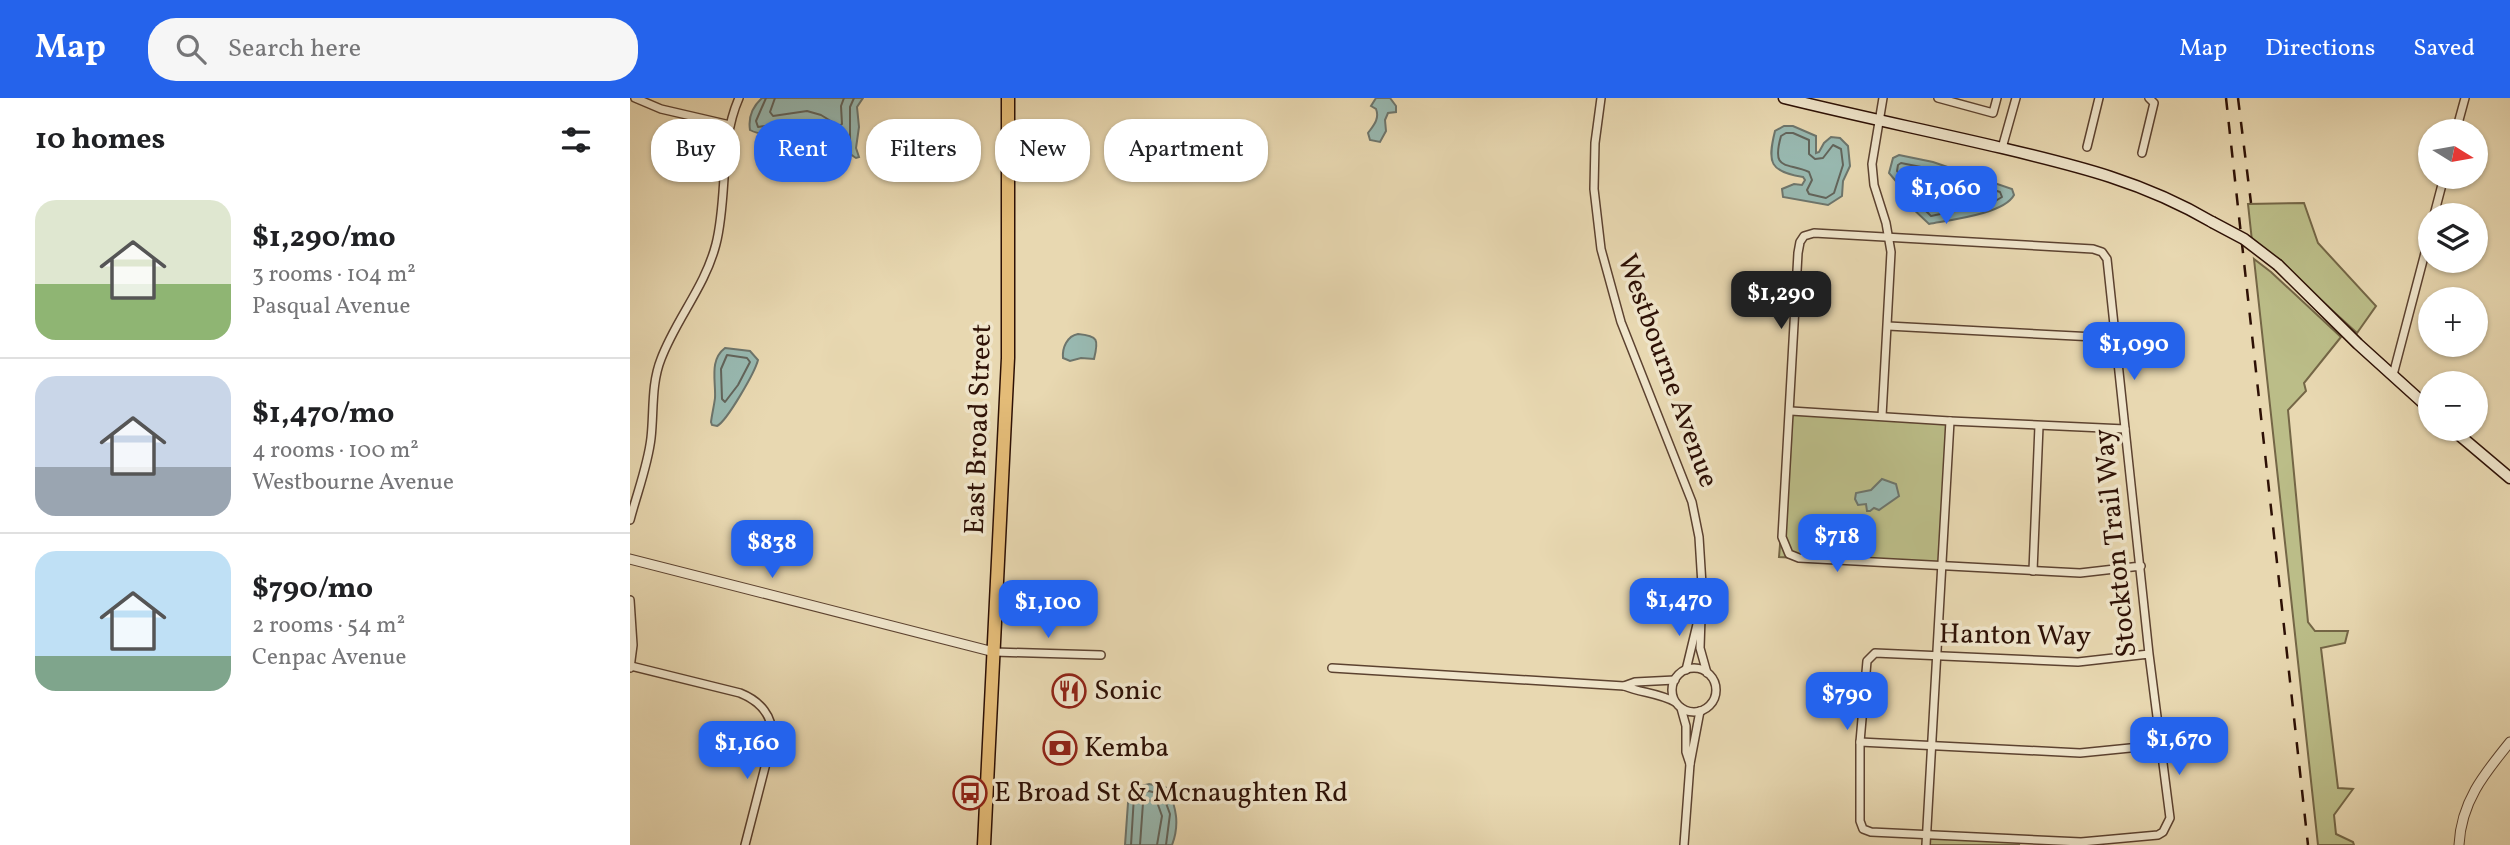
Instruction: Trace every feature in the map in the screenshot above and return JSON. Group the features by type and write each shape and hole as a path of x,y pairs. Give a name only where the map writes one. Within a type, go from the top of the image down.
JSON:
{"highway":[{"name":"East Broad Street","path":"984,845 1008,358 1008,98"}],"main road":[{"path":"1784,98 2083,168 2136,184 2187,207 2244,239 2278,265 2418,398"},
{"path":"2466,441 2510,478"}],"street":[{"path":"635,98 661,109 704,119"},
{"path":"732,119 739,98"},
{"name":"Westbourne Avenue","path":"1601,98 1595,143 1594,189 1601,249 1621,322 1692,502 1699,537 1702,585 1699,615 1686,670"},
{"path":"1882,416 1891,252 1872,175 1872,154 1883,98"},
{"path":"1938,98 1993,113 1997,98"},
{"path":"2002,148 2016,98"},
{"path":"2087,147 2099,98"},
{"path":"2459,119 2465,98"},
{"path":"2143,153 2154,103 2151,99"},
{"path":"630,520 651,437 654,391 660,361 697,292 715,246 724,182"},
{"path":"1889,236 1814,233 1804,236 1800,242 1782,537 1786,551 1798,558 2080,573 2141,566"},
{"name":"Stockton Trail Way","path":"1889,236 2093,249 2102,252 2107,259 2149,654 2170,818 2163,832 2158,835 2081,842 2020,842"},
{"path":"2393,375 2420,273"},
{"path":"1888,326 2114,338"},
{"path":"1791,411 2125,429"},
{"path":"1926,845 1950,421"},
{"path":"2033,571 2039,426"},
{"path":"630,559 994,652 1101,655"},
{"path":"630,600 633,645 630,667 740,693 756,701 767,715 773,730 772,740 745,845"},
{"name":"Westbourne Avenue","path":"1699,615 1702,630 1700,648 1707,673"},
{"name":"Hanton Way","path":"1860,742 1867,662 1870,656 1879,652 2078,662 2149,654"},
{"path":"1332,668 1624,686 1665,696 1687,711 1700,711 1712,704 1716,691 1712,678 1707,673 1693,669 1686,670 1675,680 1635,682 1624,686"},
{"path":"1675,680 1673,695 1686,726 1686,752 1690,764"},
{"path":"1684,845 1690,764 1700,711"},
{"path":"2020,842 1871,832 1863,829 1860,821 1860,742 2080,752 2161,745"},
{"path":"2459,845 2460,826 2468,801 2482,777 2510,742"}],"green space":[{"path":"2304,203 2318,243 2376,306 2357,333 2252,241 2248,204"},
{"path":"2254,259 2341,337 2304,383 2306,391 2288,410 2308,622 2315,631 2348,631 2345,643 2321,648 2338,788 2353,789 2334,815 2336,834 2354,845 2318,845"},
{"path":"1791,411 1950,421 1941,565 1779,557"},
{"path":"1927,834 2020,839 2019,845 1926,845"}],"water":[{"path":"762,98 863,98 857,107 859,127 856,148 859,157 852,155 852,119 754,119 754,132 750,130 750,121 751,112"},
{"path":"1376,98 1390,98 1396,106 1396,112 1388,113 1385,120 1386,131 1380,142 1370,140 1368,133 1377,119 1376,109 1371,106"},
{"path":"1784,126 1793,126 1816,136 1816,153 1831,137 1840,138 1848,146 1850,166 1843,181 1842,196 1828,205 1783,197 1782,189 1794,184 1802,185 1805,180 1778,169 1774,164 1771,151 1775,131"},
{"path":"1899,155 1933,162 2012,189 2014,195 2008,202 1988,211 1929,224 1910,206 1906,193 1889,173 1893,158"},
{"path":"1078,334 1090,336 1095,340 1094,359 1070,361 1063,358 1066,343"},
{"path":"725,348 750,351 758,360 740,396 717,426 711,422 715,398 714,371 717,358"},
{"path":"1882,479 1896,484 1899,496 1879,510 1874,508 1867,511 1866,504 1858,505 1856,493 1871,490"},
{"path":"1149,784 1168,788 1171,795 1176,823 1172,845 1125,845 1129,789"}],"railway":[{"path":"2226,98 2308,845"},
{"path":"2238,98 2251,203"}],"place":[{"name":"Sonic","path":"1069,691"},
{"name":"Kemba","path":"1060,748"},
{"name":"E Broad St & Mcnaughten Rd","path":"970,793"}]}
